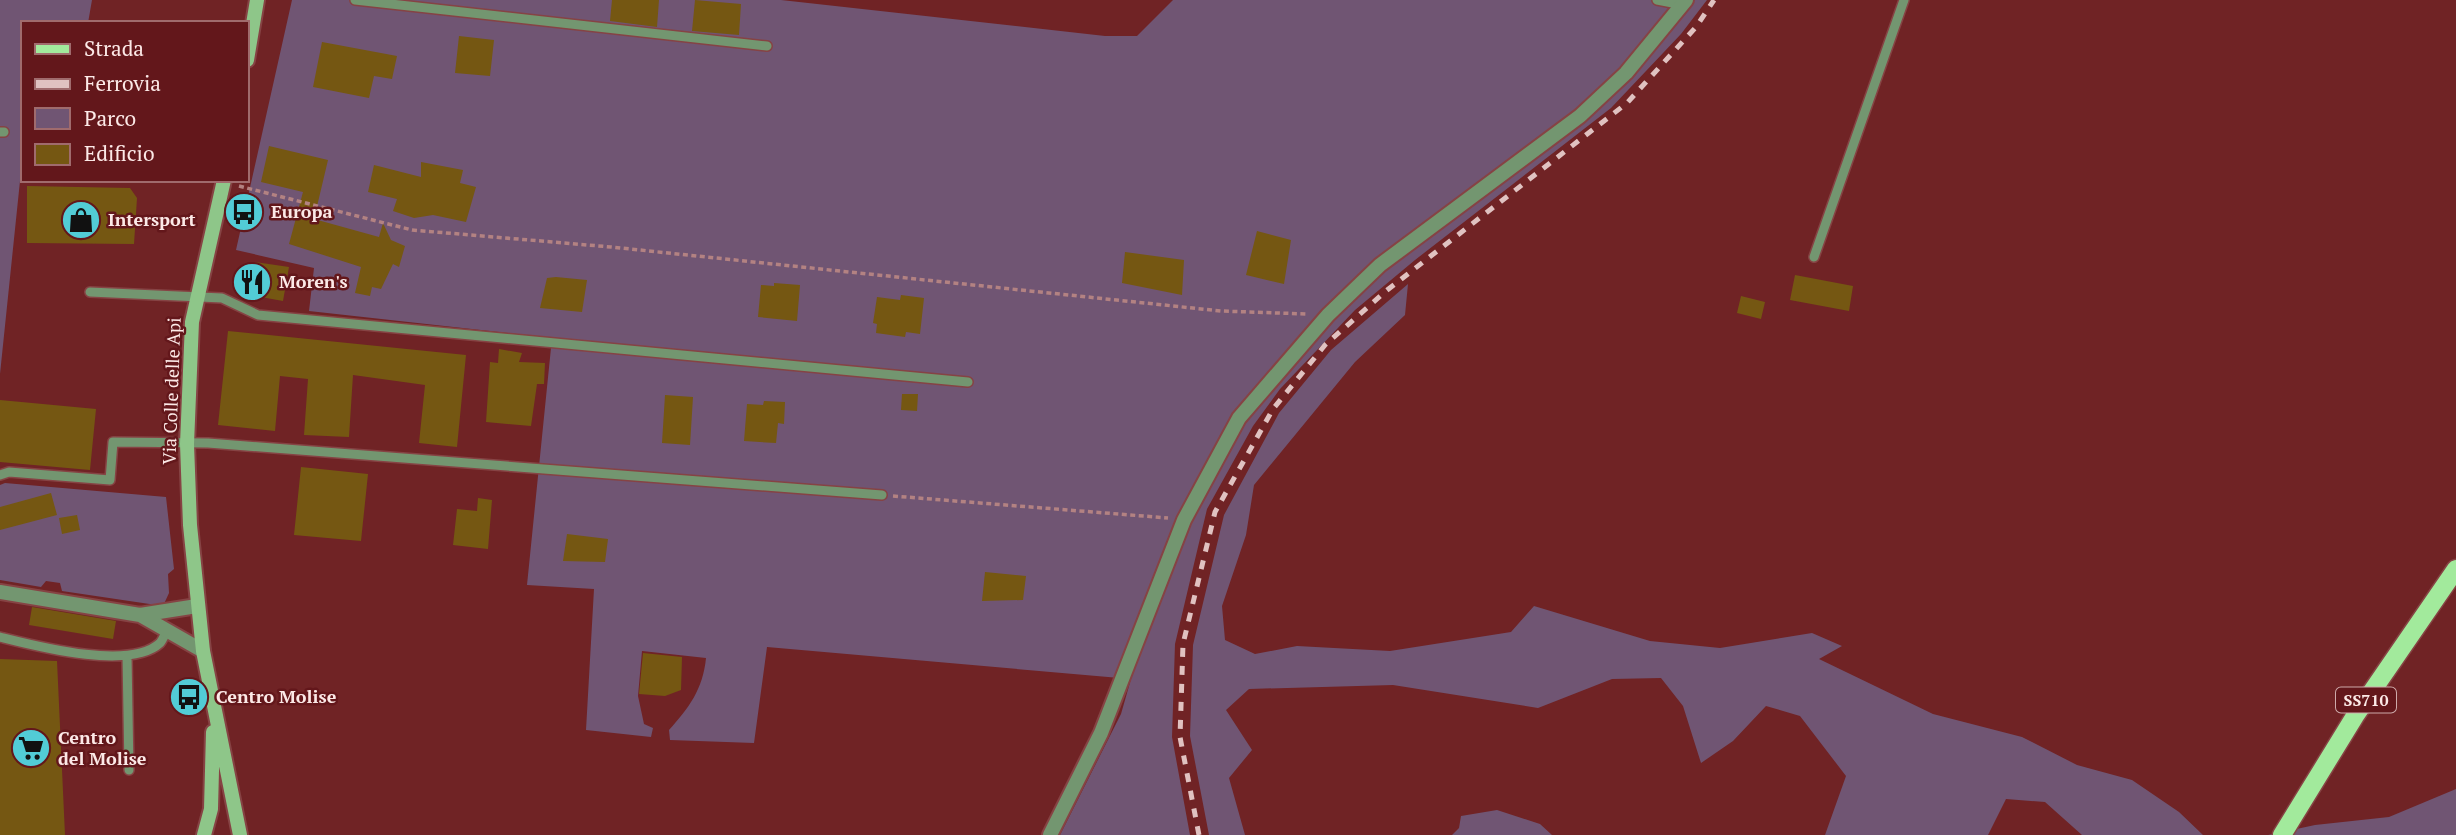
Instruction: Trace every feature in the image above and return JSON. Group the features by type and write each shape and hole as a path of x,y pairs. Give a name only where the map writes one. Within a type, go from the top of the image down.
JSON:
{"main road":[{"path":"248,54 257,0"},
{"name":"Via Colle delle Api","path":"224,182 191,322 187,444 197,606 203,651 240,835"},
{"name":"SS710","path":"2282,835 2355,716 2456,569"},
{"name":"Via Colle delle Api","path":"204,835 211,809 213,709"}],"street":[{"path":"1050,835 1101,733 1184,520 1238,418 1328,315 1380,265 1580,116 1626,73 1685,2"},
{"path":"0,592 140,615 203,651"},
{"path":"140,615 197,606"}],"lane":[{"path":"355,0 766,46"},
{"path":"1657,0 1685,2"},
{"path":"1814,257 1904,0"},
{"path":"90,292 222,298 257,315 968,382"},
{"path":"0,475 9,472 110,480 113,442 208,443 882,495"},
{"path":"0,637 78,654 127,656 159,643 168,629"},
{"path":"127,656 129,770"}],"path":[{"path":"228,182 412,230 624,248 1221,311 1328,315"},
{"path":"882,495 1184,520"}],"green space":[{"path":"0,0 92,0 88,21 21,21 21,181 0,374"},
{"path":"292,0 781,0 1105,36 1137,36 1173,0 1707,0 1681,34 1611,108 1355,310 1280,389 1253,426 1207,509 1175,644 1172,737 1190,835 1060,835 1121,714 1131,679 767,647 754,743 670,740 669,730 689,706 698,689 706,658 642,651 638,696 644,724 653,728 651,737 586,730 594,589 527,585 552,338 309,311 314,268 236,250"},
{"path":"1408,284 1405,315 1355,362 1254,485 1246,535 1222,606 1225,640 1255,654 1297,646 1390,651 1511,632 1534,606 1650,641 1720,648 1812,633 1842,646 1819,659 1933,714 2022,737 2077,765 2132,780 2179,812 2203,835 2082,835 2045,802 2006,799 1988,835 1825,835 1846,776 1800,716 1766,706 1733,741 1701,763 1683,706 1661,678 1612,679 1538,708 1393,685 1249,689 1226,710 1252,750 1229,778 1245,835 1209,835 1190,736 1193,645 1224,515 1279,413 1331,350"},
{"path":"5,483 166,497 174,569 168,574 169,593 163,606 62,591 60,583 46,581 41,587 0,580 0,485"},
{"path":"2456,789 2456,835 2268,835 2315,825 2389,817"},
{"path":"1497,810 1540,824 1552,835 1452,835 1459,828 1461,816"}],"building":[{"path":"612,0 659,0 657,27 610,21"},
{"path":"695,0 741,4 739,35 692,31"},
{"path":"459,36 494,40 490,76 455,73"},
{"path":"322,42 397,56 392,79 374,76 369,98 313,87"},
{"path":"269,146 328,160 314,219 379,237 383,223 391,240 405,246 399,267 393,264 381,289 372,287 370,296 355,293 361,267 289,244 303,192 261,182"},
{"path":"421,162 463,170 460,183 476,187 466,222 433,215 414,218 393,211 397,199 368,192 374,165 421,177"},
{"name":"Intersport","path":"27,186 130,188 137,198 134,244 27,243"},
{"path":"1257,231 1291,240 1284,284 1246,275"},
{"path":"1125,252 1184,260 1182,295 1122,283"},
{"path":"255,262 289,267 283,301 250,295"},
{"path":"1795,275 1853,286 1849,311 1790,300"},
{"path":"547,278 587,280 582,312 540,308"},
{"path":"774,283 800,285 797,321 758,317 761,285 774,286"},
{"path":"901,295 924,298 920,334 906,332 905,337 876,333 877,324 873,323 877,297 900,300"},
{"path":"1741,296 1765,302 1761,319 1737,313"},
{"path":"228,331 466,355 457,447 419,443 425,385 353,375 349,437 304,435 308,379 280,376 275,431 218,425"},
{"path":"499,349 522,353 519,362 545,363 544,384 537,384 531,426 486,422 490,362 498,363"},
{"path":"902,394 918,394 917,411 901,410"},
{"path":"665,395 693,397 690,445 662,443"},
{"path":"0,400 96,409 90,470 0,462"},
{"path":"764,401 785,402 784,424 778,423 776,443 744,441 747,404 763,405"},
{"path":"301,467 368,474 361,541 294,535"},
{"path":"51,493 57,515 0,530 0,507"},
{"path":"478,498 492,500 488,549 453,545 457,509 477,511"},
{"path":"77,515 80,530 62,534 59,518"},
{"path":"567,534 608,539 605,562 563,561"},
{"path":"985,572 1026,576 1023,600 982,601"},
{"path":"32,607 116,621 113,639 29,625"},
{"path":"643,653 682,657 681,690 665,696 639,694"},
{"name":"Centro del Molise","path":"0,659 57,661 65,835 0,835"}],"railway":[{"path":"1199,835 1180,737 1183,644 1215,512 1273,409 1325,345 1386,291 1627,103 1696,27 1714,0"}],"place":[{"name":"Europa","path":"244,212"},
{"name":"Intersport","path":"81,220"},
{"name":"Moren's","path":"252,282"},
{"name":"Centro Molise","path":"189,697"},
{"name":"Centro del Molise","path":"31,748"}]}
